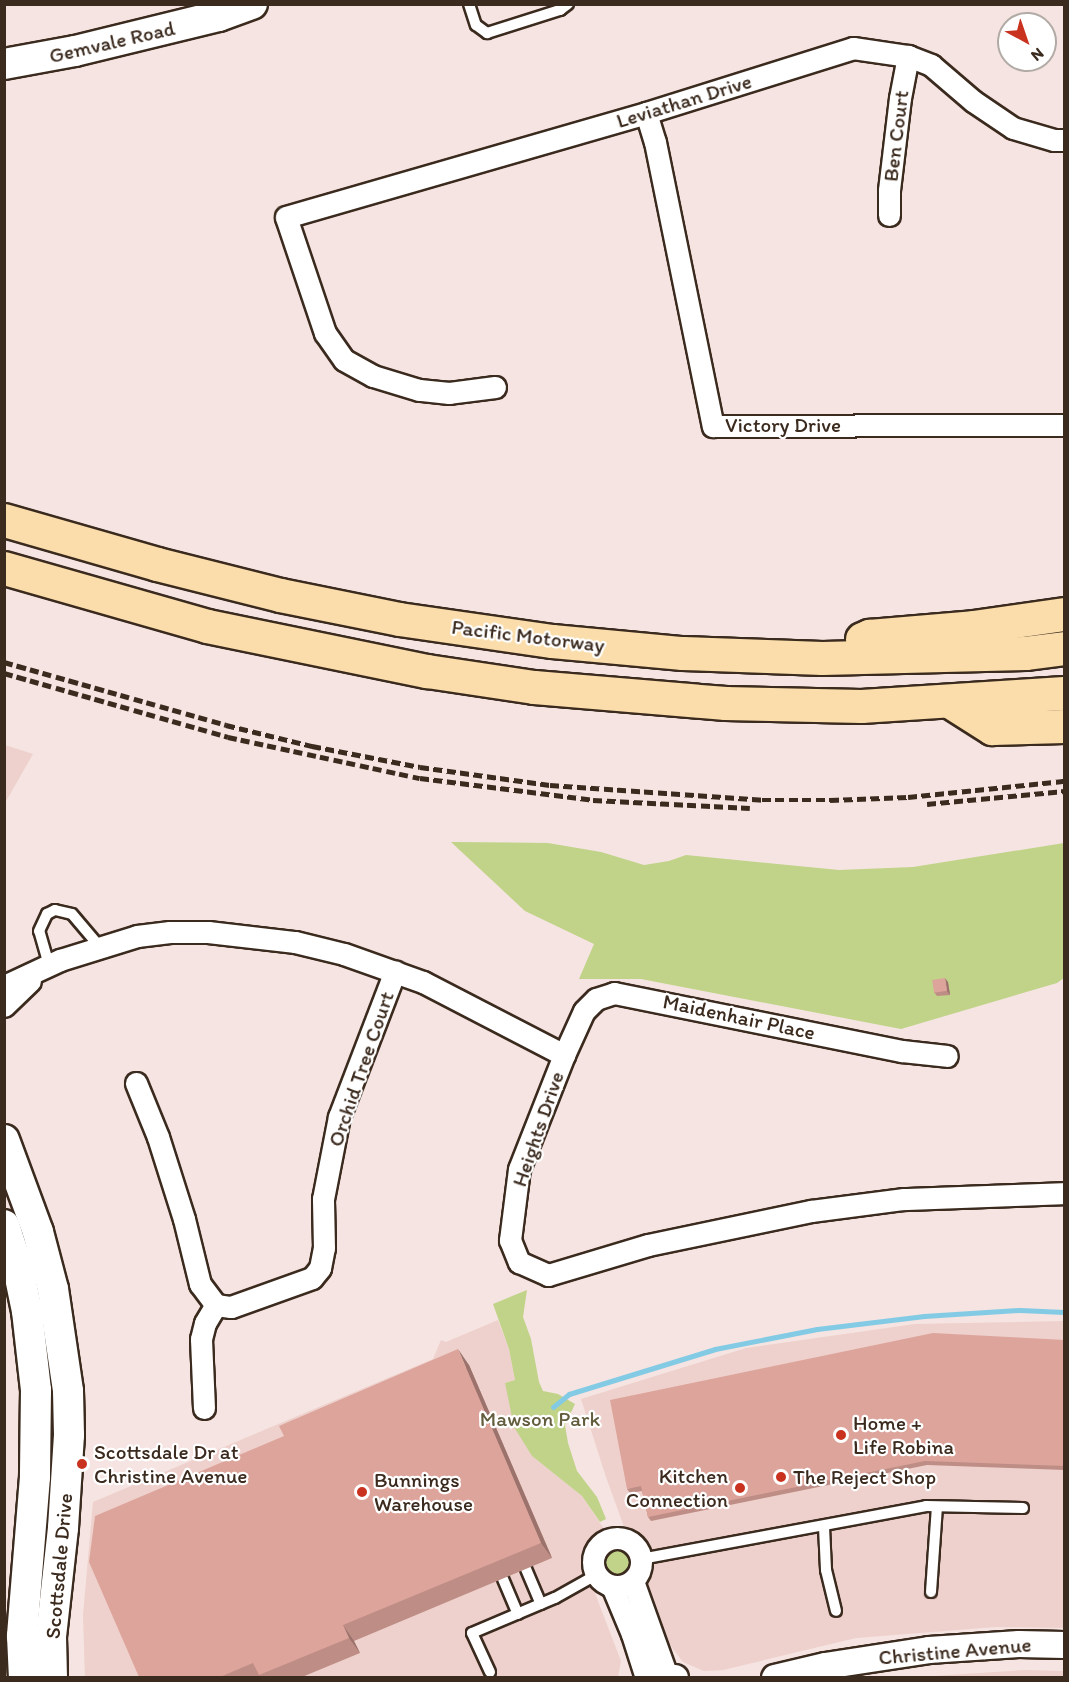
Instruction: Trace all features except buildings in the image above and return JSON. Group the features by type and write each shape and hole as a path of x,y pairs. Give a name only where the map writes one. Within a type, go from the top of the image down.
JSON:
{"highway":[{"name":"Pacific Motorway","path":"4,520 158,564 280,595 399,619 552,641 670,652 822,658 1024,653 1065,648"},
{"path":"4,568 207,626 427,671 534,687 725,703 861,705 951,702 1065,693"},
{"path":"822,658 869,636 973,627 1065,614"},
{"path":"951,702 992,728 1065,726"}],"main road":[{"name":"Gemvale Road","path":"4,64 75,51 219,16 252,4"},
{"name":"Scottsdale Drive","path":"4,1140 38,1232 53,1289 68,1391 69,1435 63,1528 51,1637 29,1674"},
{"name":"Scottsdale Drive","path":"4,1225 11,1270 27,1311 36,1390 34,1478 22,1636 29,1674"}],"street":[{"name":"Leviathan Drive","path":"495,387 449,393 419,390 373,376 344,360 325,333 286,217 646,113 853,48 908,56 931,64 973,101 1013,128 1054,140 1065,140"},
{"name":"Ben Court","path":"889,215 889,190 897,121 908,56"},
{"name":"Victory Drive","path":"646,113 655,142 714,426 1065,425"},
{"name":"Heights Drive","path":"4,986 49,965 99,946 137,936 208,932 295,942 344,954 423,982 564,1055 519,1169 510,1240 519,1262 548,1275 648,1245 811,1211 904,1199 1065,1193"},
{"name":"Heights Drive","path":"4,1006 49,965"},
{"name":"Orchid Tree Court","path":"216,1305 231,1307 263,1298 312,1278 320,1268 324,1248 323,1199 339,1117 395,971"},
{"name":"Maidenhair Place","path":"564,1055 584,1011 597,999 614,993 902,1051 947,1056"},
{"path":"136,1083 158,1137 184,1219 200,1284 216,1305 205,1323 201,1339 204,1408"},
{"path":"614,1581 641,1567 639,1551 627,1540 611,1539 604,1542 595,1553 593,1561 614,1581 662,1677"},
{"name":"Christine Avenue","path":"775,1677 825,1666 929,1650 1019,1644 1065,1645"}],"lane":[{"path":"469,4 476,25 487,33 560,10 568,4"},
{"path":"49,965 39,931 47,914 55,910 72,914 99,946"},
{"path":"641,1559 825,1527 926,1506 1023,1508"},
{"path":"931,1592 937,1507"},
{"path":"825,1527 826,1570 836,1611"},
{"path":"526,1569 541,1604"},
{"path":"503,1579 518,1614"},
{"path":"490,1672 472,1632 541,1604 614,1581"}],"shaded area":[{"path":"4,745 33,754 5,803"},
{"name":"Bunnings Warehouse","path":"498,1320 509,1349 515,1380 505,1383 532,1456 582,1496 604,1529 588,1544 583,1562 621,1661 618,1677 85,1678 83,1615 93,1502 433,1359 441,1340 446,1342"},
{"path":"1064,1321 1064,1628 996,1627 856,1638 723,1670 704,1671 683,1662 664,1637 606,1477 581,1399 746,1348 915,1324"},
{"path":"1024,1670 1064,1671 1064,1677 918,1677"}],"green space":[{"path":"451,842 548,843 601,852 644,865 669,861 686,855 839,870 913,867 1064,843 1064,978 1057,983 901,1029 641,979 579,979 594,944 525,911"},
{"name":"Mawson Park","path":"527,1290 523,1317 531,1339 539,1382 543,1391 558,1394 575,1404 565,1425 568,1443 577,1471 597,1497 602,1509 606,1519 600,1522 582,1496 532,1456 514,1427 505,1383 515,1380 509,1349 493,1304"},
{"path":"618,1551 626,1555 630,1563 626,1571 618,1575 610,1571 606,1563 610,1555"}],"waterway":[{"path":"553,1407 569,1394 715,1349 817,1329 924,1316 1020,1310 1064,1312"}],"railway":[{"path":"4,662 226,725 312,746 420,767 550,785 762,800 830,800 908,797 1064,781"},
{"path":"4,673 228,737 420,778 593,800 750,808"},
{"path":"927,804 1064,791"}],"place":[{"name":"Home + Life Robina","path":"841,1435"},
{"name":"Scottsdale Dr at Christine Avenue","path":"82,1464"},
{"name":"The Reject Shop","path":"781,1477"},
{"name":"Kitchen Connection","path":"740,1488"},
{"name":"Bunnings Warehouse","path":"362,1492"}]}
